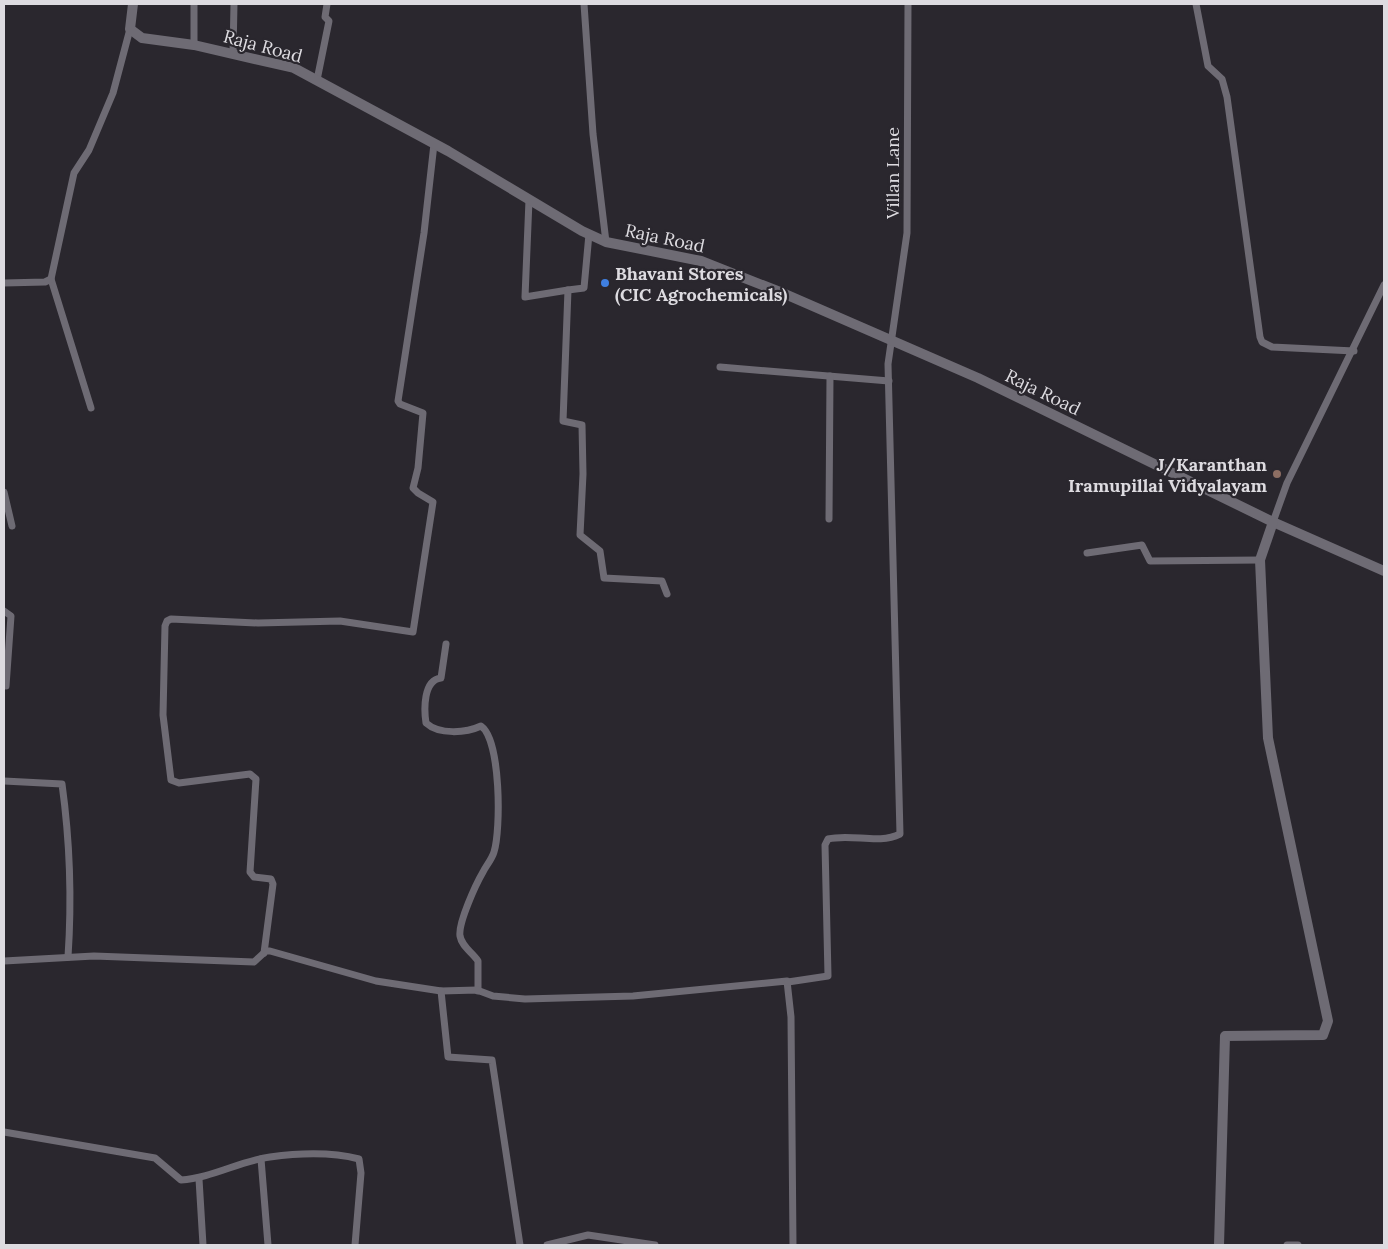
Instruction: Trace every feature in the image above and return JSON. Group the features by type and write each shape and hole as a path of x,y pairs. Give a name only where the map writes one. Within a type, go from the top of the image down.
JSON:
{"street":[{"path":"91,408 51,279 74,173 89,150 113,93 130,29 132,4"},
{"path":"194,4 194,45"},
{"path":"233,53 234,4"},
{"path":"316,80 330,22 325,17 327,4"},
{"path":"584,4 593,134 606,242"},
{"name":"Villan Lane","path":"788,982 828,976 825,845 828,839 842,836 888,840 900,834 889,381 890,340 907,233 908,4"},
{"path":"1196,4 1208,66 1222,79 1227,97 1262,342 1272,347 1300,350 1354,351"},
{"name":"Raja Road","path":"130,29 142,38 194,45 294,68 434,144 529,200 606,242 701,261 890,340 978,378 1273,522 1384,571"},
{"path":"264,953 273,884 271,880 254,877 250,872 256,779 250,774 179,783 171,780 163,715 165,626 167,621 171,619 258,622 340,621 410,634 413,632 433,502 418,494 414,488 418,468 423,413 400,404 398,401 424,233 434,144"},
{"path":"529,200 525,297 584,288 589,234"},
{"path":"4,283 45,282 51,279"},
{"path":"1219,1245 1225,1036 1322,1034 1328,1020 1268,738 1260,560 1287,483 1354,351 1384,285"},
{"path":"568,290 563,421 582,424 583,481 580,535 600,551 604,578 662,581 667,594"},
{"path":"720,367 889,381"},
{"path":"829,518 830,376"},
{"path":"4,492 12,526"},
{"path":"1087,553 1142,545 1150,561 1260,560"},
{"path":"4,611 11,616 6,686"},
{"path":"446,644 441,678 435,679 430,684 426,694 426,723 433,730 466,733 481,726 487,730 495,761 499,829 494,853 478,880 460,925 460,937 465,947 478,961 478,991"},
{"path":"4,781 62,784 70,849 71,891 68,957"},
{"path":"4,961 94,956 254,962 264,953 270,951 376,981 441,991 478,991 493,996 517,998 580,999 788,982 791,1017 793,1245"},
{"path":"441,991 448,1057 492,1060 520,1245"},
{"path":"4,1132 155,1158 181,1180 199,1179 270,1157 341,1154 359,1159 361,1173 355,1245"},
{"path":"261,1159 268,1245"},
{"path":"199,1179 203,1245"},
{"path":"547,1245 588,1234 655,1245"},
{"path":"1287,1245 1298,1245"}],"place":[{"name":"Bhavani Stores (CIC Agrochemicals)","path":"605,283"},
{"name":"J/Karanthan Iramupillai Vidyalayam","path":"1277,474"}]}
